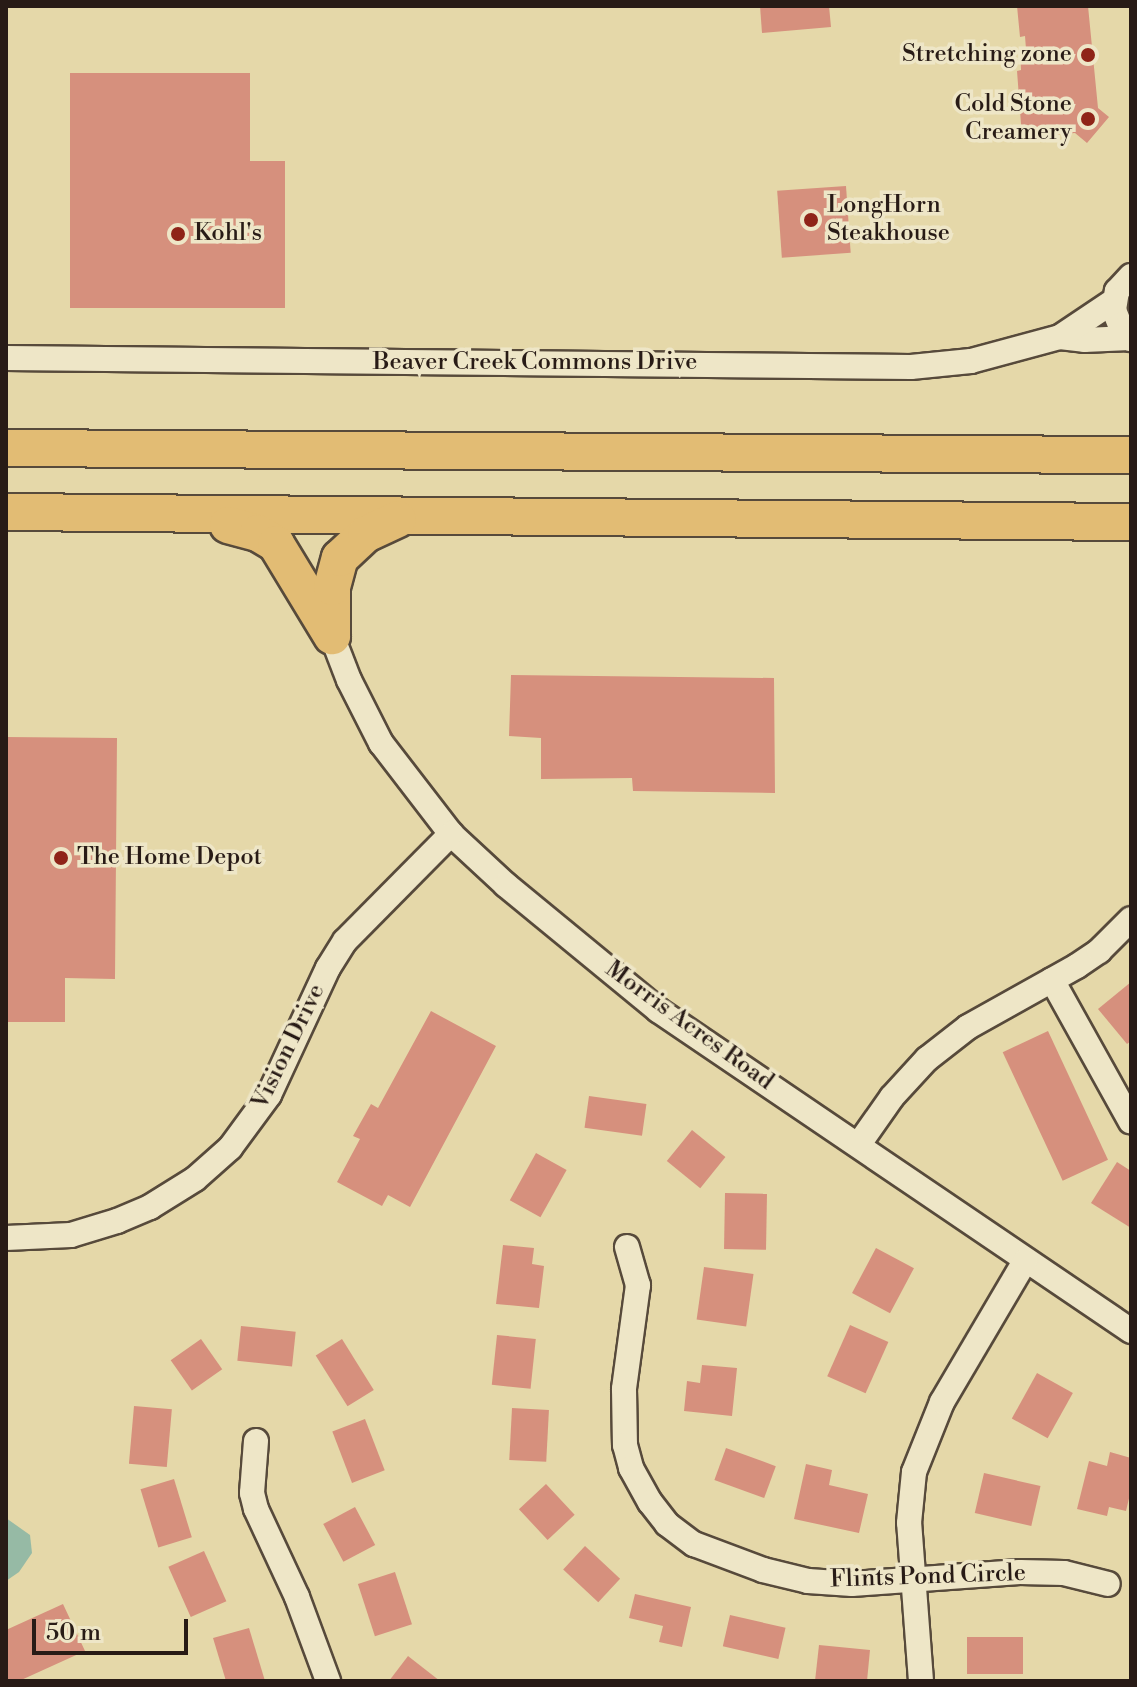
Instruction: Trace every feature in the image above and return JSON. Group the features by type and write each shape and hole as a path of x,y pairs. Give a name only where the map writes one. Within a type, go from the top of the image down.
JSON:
{"highway":[{"path":"6,448 1131,455"},
{"path":"6,512 1131,522"},
{"path":"179,514 246,529 276,544 332,636"},
{"path":"332,636 332,587 340,558 366,534 405,517"}],"street":[{"path":"1130,338 1117,321 1115,300 1122,284 1131,276"},
{"name":"Beaver Creek Commons Drive","path":"1060,337 1115,300"},
{"name":"Beaver Creek Commons Drive","path":"6,358 911,367 971,361 1060,337 1130,338"},
{"name":"Morris Acres Road","path":"332,636 349,680 381,743 451,834 506,885 658,1010 1131,1331"},
{"name":"Vision Drive","path":"6,1238 71,1235 117,1221 150,1207 195,1179 230,1148 269,1095 328,968 345,941 451,834"},
{"path":"859,1144 892,1097 927,1059 968,1027 1099,951 1131,919"},
{"path":"1052,980 1121,1081 1131,1122"},
{"name":"Flints Pond Circle","path":"627,1247 638,1285 624,1389 625,1445 640,1486 667,1524 694,1544 784,1576 852,1584 1064,1573 1108,1584"},
{"path":"921,1681 909,1523 914,1472 925,1441 970,1351 1025,1261"},
{"path":"256,1441 252,1493 256,1509 297,1597 328,1681"}],"shaded area":[{"path":"6,1518 30,1535 32,1553 19,1572 6,1581"}],"building":[{"path":"760,6 829,6 831,27 762,33"},
{"path":"1017,6 1088,6 1098,108 1109,117 1087,143 1075,133 1022,137 1017,71 1021,70 1020,49 1026,49 1025,36 1020,37"},
{"name":"Kohl's","path":"70,73 250,73 250,161 285,161 285,308 70,308"},
{"path":"846,186 851,253 782,258 777,191"},
{"path":"511,675 774,678 775,793 633,791 632,778 541,779 541,738 509,736"},
{"name":"The Home Depot","path":"6,737 117,738 115,979 65,978 65,1022 6,1022"},
{"path":"1131,982 1131,1041 1127,1044 1098,1009"},
{"path":"431,1011 496,1046 410,1207 388,1195 382,1206 337,1182 360,1139 353,1136 371,1104 378,1108"},
{"path":"1048,1031 1108,1160 1063,1181 1003,1052"},
{"path":"589,1096 646,1104 642,1136 585,1128"},
{"path":"692,1130 725,1157 700,1188 667,1161"},
{"path":"536,1153 567,1170 540,1217 510,1200"},
{"path":"1117,1162 1131,1171 1131,1228 1091,1203"},
{"path":"725,1193 767,1194 766,1250 724,1249"},
{"path":"503,1245 534,1248 532,1264 544,1266 539,1308 496,1304"},
{"path":"876,1248 914,1268 890,1313 852,1293"},
{"path":"704,1267 754,1274 746,1326 697,1319"},
{"path":"850,1325 888,1342 866,1393 827,1376"},
{"path":"241,1326 296,1332 292,1367 237,1361"},
{"path":"497,1335 536,1339 531,1389 492,1385"},
{"path":"201,1339 222,1369 192,1391 171,1360"},
{"path":"342,1339 374,1390 348,1406 316,1355"},
{"path":"702,1365 737,1368 732,1416 684,1411 687,1381 700,1383"},
{"path":"1037,1373 1073,1393 1048,1438 1012,1418"},
{"path":"134,1406 172,1409 167,1467 129,1464"},
{"path":"512,1408 549,1410 546,1462 509,1460"},
{"path":"365,1419 385,1470 352,1483 332,1432"},
{"path":"726,1448 776,1466 764,1498 714,1480"},
{"path":"1110,1452 1131,1458 1131,1490 1126,1511 1109,1507 1107,1516 1077,1509 1089,1461 1107,1466"},
{"path":"806,1464 832,1470 829,1485 868,1494 859,1533 794,1519"},
{"path":"984,1473 1041,1486 1031,1526 975,1513"},
{"path":"174,1479 192,1537 158,1548 141,1489"},
{"path":"546,1484 575,1515 548,1540 519,1509"},
{"path":"355,1507 375,1545 343,1562 323,1524"},
{"path":"585,1546 620,1579 598,1602 563,1569"},
{"path":"204,1551 226,1601 191,1617 168,1567"},
{"path":"395,1572 412,1624 375,1636 358,1584"},
{"path":"635,1594 691,1607 682,1647 659,1642 663,1626 629,1618"},
{"path":"63,1604 85,1651 19,1681 6,1681 6,1630"},
{"path":"730,1615 786,1628 778,1659 723,1646"},
{"path":"249,1628 265,1681 226,1681 213,1638"},
{"path":"967,1637 1023,1637 1023,1674 967,1674"},
{"path":"819,1645 870,1650 867,1681 815,1681"},
{"path":"408,1656 440,1681 389,1681"}],"place":[{"name":"Stretching zone","path":"1088,55"},
{"name":"Cold Stone Creamery","path":"1088,119"},
{"name":"LongHorn Steakhouse","path":"811,220"},
{"name":"Kohl's","path":"178,234"},
{"name":"The Home Depot","path":"61,858"}]}
